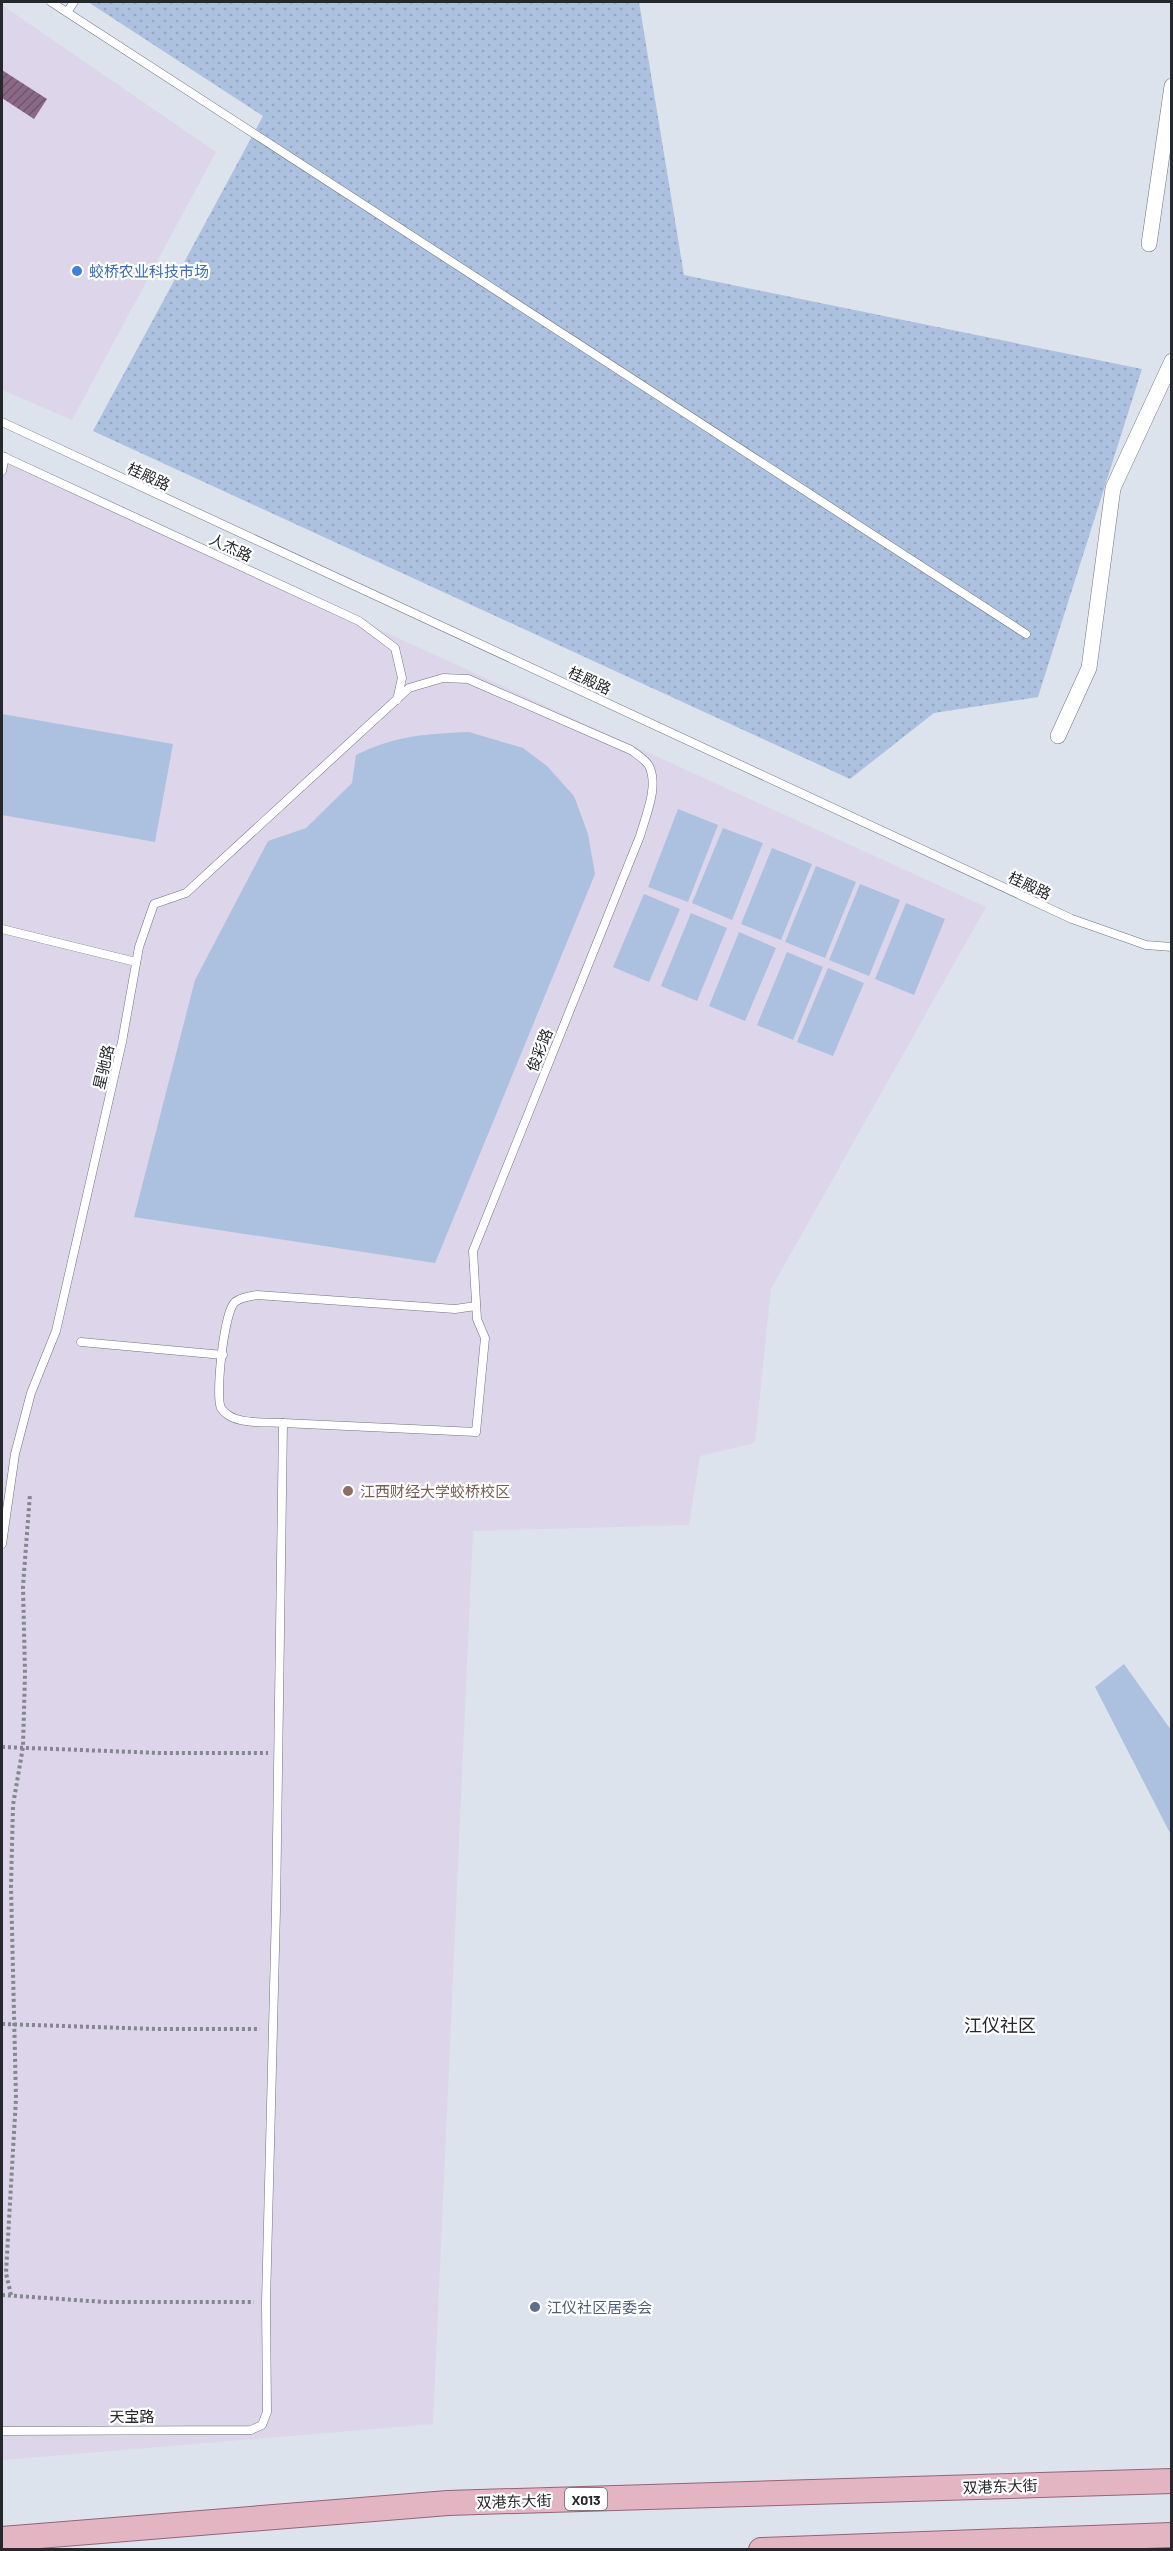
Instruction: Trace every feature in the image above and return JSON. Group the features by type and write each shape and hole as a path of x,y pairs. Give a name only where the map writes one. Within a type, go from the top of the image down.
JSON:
{"main road":[{"name":"双港东大街","path":"2,2539 448,2503 1172,2481"},
{"path":"761,2550 1112,2543 1172,2535"}],"street":[{"path":"1149,244 1172,86"},
{"path":"1058,736 1089,668 1113,488 1172,361"}],"lane":[{"path":"51,2 1026,634"},
{"path":"67,12 74,2"},
{"name":"桂殿路","path":"2,422 1072,919 1146,945 1172,947"},
{"path":"2,471 3,456"},
{"name":"人杰路","path":"3,456 359,621 395,648 402,678 397,701"},
{"name":"俊彩路","path":"283,1423 476,1432 484,1338 477,1319 472,1251 640,836 653,783 648,764 631,750 468,679 442,678 425,683 409,688 397,701"},
{"name":"星驰路","path":"2,1544 15,1454 31,1393 56,1331 122,1042 139,947 154,904 186,893 397,701"},
{"path":"2,929 136,962"},
{"path":"266,2301 283,1423 244,1420 229,1416 221,1408 223,1355 229,1311 235,1302 257,1295 455,1309 476,1306"},
{"path":"81,1342 223,1355"},
{"name":"天宝路","path":"2,2431 251,2430 262,2425 267,2412 266,2301"}],"path":[{"path":"11,2295 6,2273 16,2098 13,1804 22,1747 25,1674 23,1586 30,1494"},
{"path":"2,1747 161,1754 278,1753"},
{"path":"2,2024 146,2029 273,2029"},
{"path":"2,2295 105,2302 266,2301"}],"shaded area":[{"path":"88,2 639,2 684,275 1142,369 1038,697 934,713 850,779 93,431 263,116"},
{"name":"蛟桥农业科技市场","path":"2,5 216,152 72,420 2,390"},
{"name":"江西财经大学蛟桥校区","path":"2,457 986,907 771,1289 755,1443 700,1456 689,1525 473,1531 433,2424 2,2460"},
{"path":"2,714 173,744 155,842 2,815"},
{"path":"469,732 523,748 547,766 574,796 588,834 595,874 435,1263 134,1217 195,980 268,841 306,828 352,783 356,755 398,739"},
{"path":"678,809 718,825 688,902 648,887"},
{"path":"723,828 763,843 732,920 692,903"},
{"path":"772,848 812,864 781,940 741,924"},
{"path":"816,866 856,882 825,958 785,942"},
{"path":"860,884 900,900 869,976 829,960"},
{"path":"644,894 680,909 649,982 613,967"},
{"path":"906,903 945,919 914,995 875,979"},
{"path":"691,913 727,928 697,1001 661,986"},
{"path":"739,932 776,948 745,1021 709,1006"},
{"path":"787,952 823,967 793,1040 757,1025"},
{"path":"828,968 864,983 833,1056 797,1042"},
{"path":"1124,1664 1171,1730 1171,1835 1095,1687"}],"building":[{"path":"2,70 47,99 34,119 2,98"}],"place":[{"name":"蛟桥农业科技市场","path":"77,271"},
{"name":"江西财经大学蛟桥校区","path":"348,1491"},
{"name":"江仪社区居委会","path":"535,2307"}],"district":[{"name":"江仪社区","path":"1000,2025"}]}
